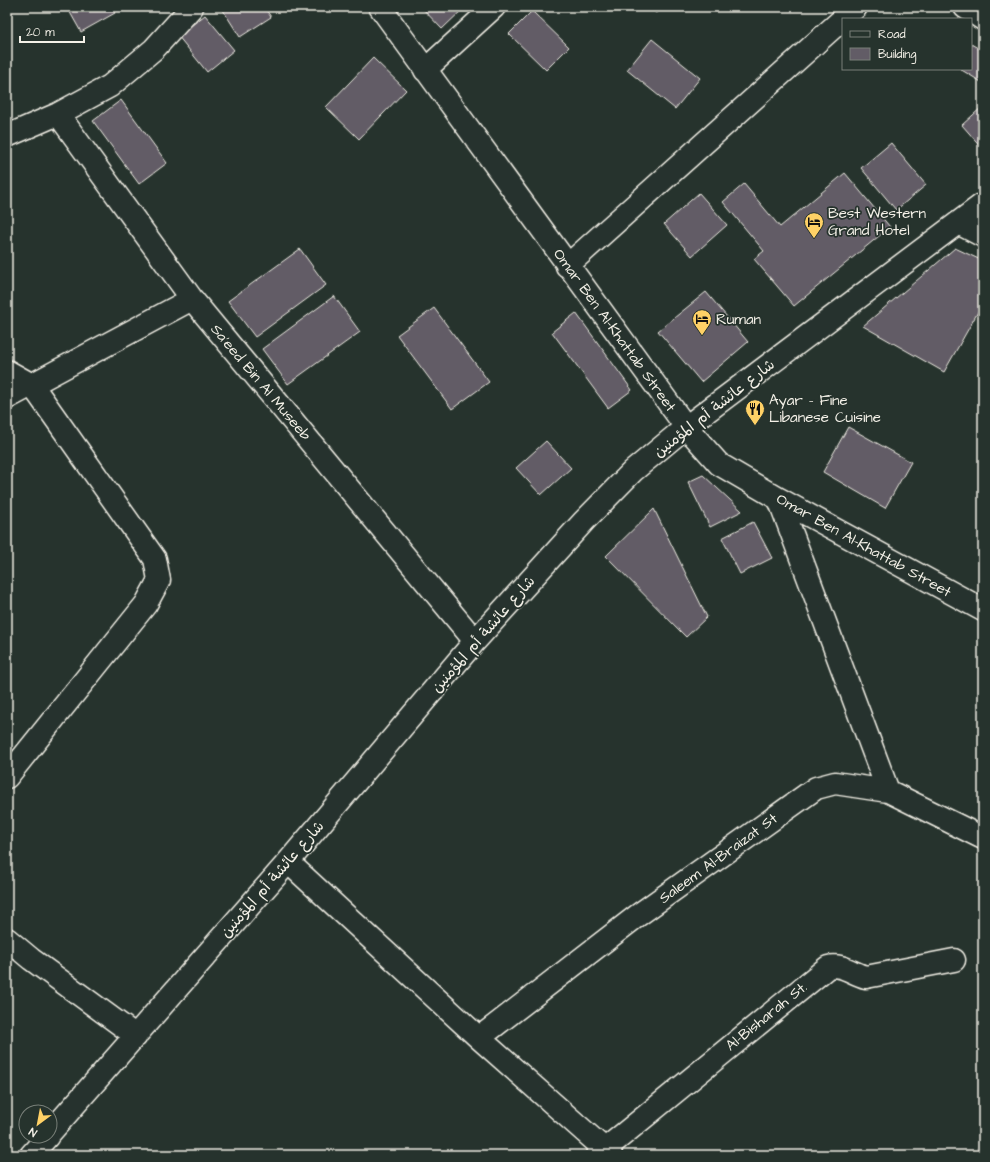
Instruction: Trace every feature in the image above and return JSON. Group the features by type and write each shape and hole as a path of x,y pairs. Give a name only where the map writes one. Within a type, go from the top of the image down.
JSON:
{"street":[{"path":"7,136 58,114 110,86 154,50 192,7"},
{"name":"Omar Ben Al-Khattab Street","path":"380,7 424,70 686,427 719,464 779,499 983,610"},
{"path":"424,70 494,7"},
{"path":"844,18 856,7"},
{"path":"965,7 983,19"},
{"path":"567,266 842,20"},
{"name":"Sa'eed Bin Al Museeb","path":"58,114 192,299 475,641"},
{"name":"شارع عائشة أم المؤمنين","path":"58,1125 288,862 475,641 633,471 686,427 983,204"},
{"path":"958,223 983,236"},
{"path":"7,398 192,299"},
{"path":"7,371 32,385 155,559 159,580 146,604 7,777"},
{"path":"779,499 888,791"},
{"name":"Saleem Al-Braizat St","path":"479,1038 637,916 816,788 835,783 888,791 983,838"},
{"path":"288,862 604,1153"},
{"path":"7,939 31,959 136,1036"},
{"name":"Al-Bisharah St.","path":"604,1153 828,967 835,965 843,967 856,975 866,977 954,960"},
{"path":"31,1155 41,1144"}],"building":[{"path":"67,7 111,7 115,13 81,32"},
{"path":"221,7 264,7 271,17 240,37"},
{"path":"421,7 465,7 442,29"},
{"path":"649,7 661,7 656,13"},
{"path":"532,11 569,47 546,70 509,34"},
{"path":"205,15 234,50 207,72 178,36"},
{"path":"652,39 700,78 675,109 627,70"},
{"path":"972,45 983,51 983,83 962,70 972,70"},
{"path":"373,58 406,90 359,139 326,107"},
{"path":"121,100 167,163 139,184 93,121"},
{"path":"983,106 983,149 962,125"},
{"path":"891,143 926,185 896,210 861,168"},
{"name":"Best Western Grand Hotel","path":"845,173 890,227 794,306 754,259 764,251 723,202 744,184 780,227"},
{"path":"699,193 727,225 692,256 664,224"},
{"path":"955,248 983,261 983,303 944,372 863,326"},
{"path":"300,249 326,285 255,337 228,301"},
{"path":"706,292 748,342 701,382 658,331"},
{"path":"334,296 360,332 288,384 262,349"},
{"path":"434,308 489,382 452,409 397,335"},
{"path":"576,313 632,390 608,408 552,332"},
{"path":"848,427 911,462 885,508 823,472"},
{"path":"546,441 571,468 541,495 516,468"},
{"path":"703,475 742,511 710,527 688,482"},
{"path":"654,509 707,617 686,637 606,556"},
{"path":"753,522 772,558 740,574 722,538"},
{"path":"983,1132 983,1155 976,1155"}],"place":[{"name":"Best Western Grand Hotel","path":"814,239"},
{"name":"Ruman","path":"702,336"},
{"name":"Ayar - Fine Libanese Cuisine","path":"755,426"}]}
